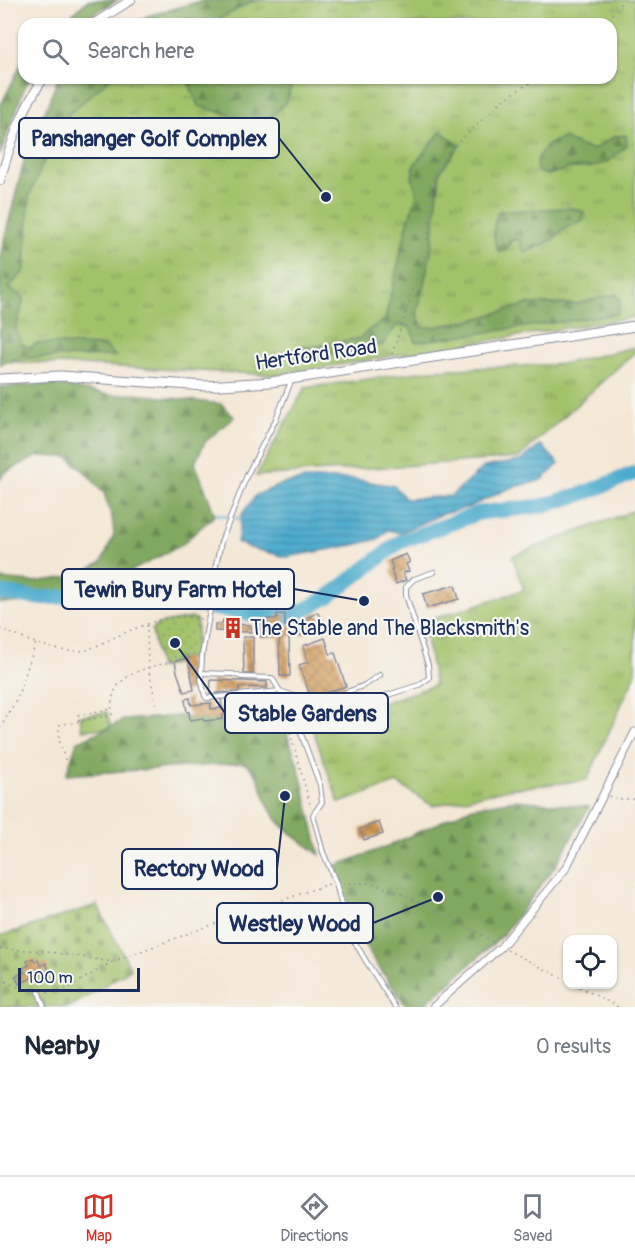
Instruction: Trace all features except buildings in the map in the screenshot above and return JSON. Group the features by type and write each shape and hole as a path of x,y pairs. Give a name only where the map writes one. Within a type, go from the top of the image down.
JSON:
{"main road":[{"name":"Hertford Road","path":"0,379 61,376 206,386 292,379 635,326"}],"street":[{"path":"102,18 131,0"},
{"path":"0,182 20,120 40,84"},
{"path":"433,1007 501,947 566,868 635,732"}],"lane":[{"path":"292,379 276,419 228,520 214,570 201,673 207,698 280,691 294,696 304,722 300,731 320,786 322,802 313,815 323,852 336,883 348,931 395,1007"},
{"path":"304,722 419,686 429,678 429,665 406,595 406,587 414,579 434,572"},
{"path":"201,673 272,678 280,691 285,716 365,685 380,675"},
{"path":"40,994 44,1007"}],"path":[{"path":"610,18 623,0"},
{"path":"389,363 427,249 433,179 442,158 502,100 527,84"},
{"path":"0,628 36,642 76,652 87,650 147,624 184,615 208,621"},
{"path":"147,624 148,668 156,704"},
{"path":"0,728 16,701 36,642"},
{"path":"65,760 59,740 59,725 112,715 111,697 118,685 131,675 171,662 175,657 202,655"},
{"path":"79,721 78,715 111,709"},
{"path":"285,716 302,769 313,815"},
{"path":"604,795 617,799 635,799"},
{"path":"0,979 40,994 67,989 112,962 233,917 336,883 372,884 404,895 563,979"},
{"path":"0,949 45,951 112,962"},
{"path":"584,989 618,1007"}],"green space":[{"path":"88,0 118,0 86,18 68,18"},
{"path":"204,0 262,0 251,2 221,18 144,18"},
{"path":"232,0 635,0 635,317 276,375 0,361 0,263 35,131 83,84 617,84 617,18 190,18"},
{"path":"18,70 18,84 27,84 0,155 0,107"},
{"path":"56,84 103,84 69,114 47,154 29,197 25,270 8,288 24,298 16,330 23,345 31,348 36,343 104,346 115,356 22,358 0,364 0,256 29,141 48,105"},
{"path":"189,84 292,84 287,102 269,118 246,126 232,116 198,106"},
{"path":"441,131 459,146 440,172 432,248 417,314 422,327 472,320 529,304 576,304 616,294 621,301 617,314 416,342 410,327 397,325 382,345 291,361 298,345 311,347 360,338 385,320 407,226 417,195 412,177 414,165"},
{"path":"626,135 627,145 609,161 593,167 570,168 548,175 537,172 537,160 543,150 553,142 564,138 593,150 615,136"},
{"path":"572,208 584,212 582,221 565,228 552,240 525,253 519,239 512,240 500,253 495,243 494,232 499,211"},
{"path":"635,347 635,352 518,458 256,476 305,388 432,370 562,364"},
{"path":"52,384 110,395 136,394 221,404 234,417 205,442 195,463 215,515 180,546 108,583 46,602 0,603 0,579 33,582 77,576 102,562 114,535 112,517 104,493 68,457 38,456 4,473 0,480 0,387"},
{"path":"635,510 635,675 587,780 509,789 433,806 397,783 339,803 312,727 435,685 423,622 524,590 512,556"},
{"path":"196,619 197,624 194,657 175,661 174,664 159,668 152,630 158,624"},
{"path":"107,712 111,728 82,730 80,716"},
{"path":"280,714 298,765 320,855 293,835 276,818 258,778 244,763 66,775 77,742 124,720 180,716 197,719"},
{"path":"515,800 589,807 556,865 503,935 422,1007 407,1007 373,959 355,927 335,866 388,846 473,807"},
{"path":"97,905 131,969 70,1007 0,1007 0,936"}],"water":[{"path":"541,445 559,464 542,480 510,488 469,507 440,515 400,533 388,530 378,539 287,557 250,548 237,542 242,514 256,495 282,484 305,479 353,479 394,486 406,499 451,496 484,467 520,461"}],"waterway":[{"path":"0,593 39,598 127,593 248,614 291,617 328,597 400,542 479,513 542,506 582,494 635,473"},
{"path":"217,514 241,519"}],"place":[{"name":"Panshanger Golf Complex","path":"326,197"},
{"name":"Tewin Bury Farm Hotel","path":"364,601"},
{"name":"The Stable and The Blacksmith's","path":"233,628"},
{"name":"Stable Gardens","path":"175,643"},
{"name":"Rectory Wood","path":"285,796"},
{"name":"Westley Wood","path":"438,897"}]}
